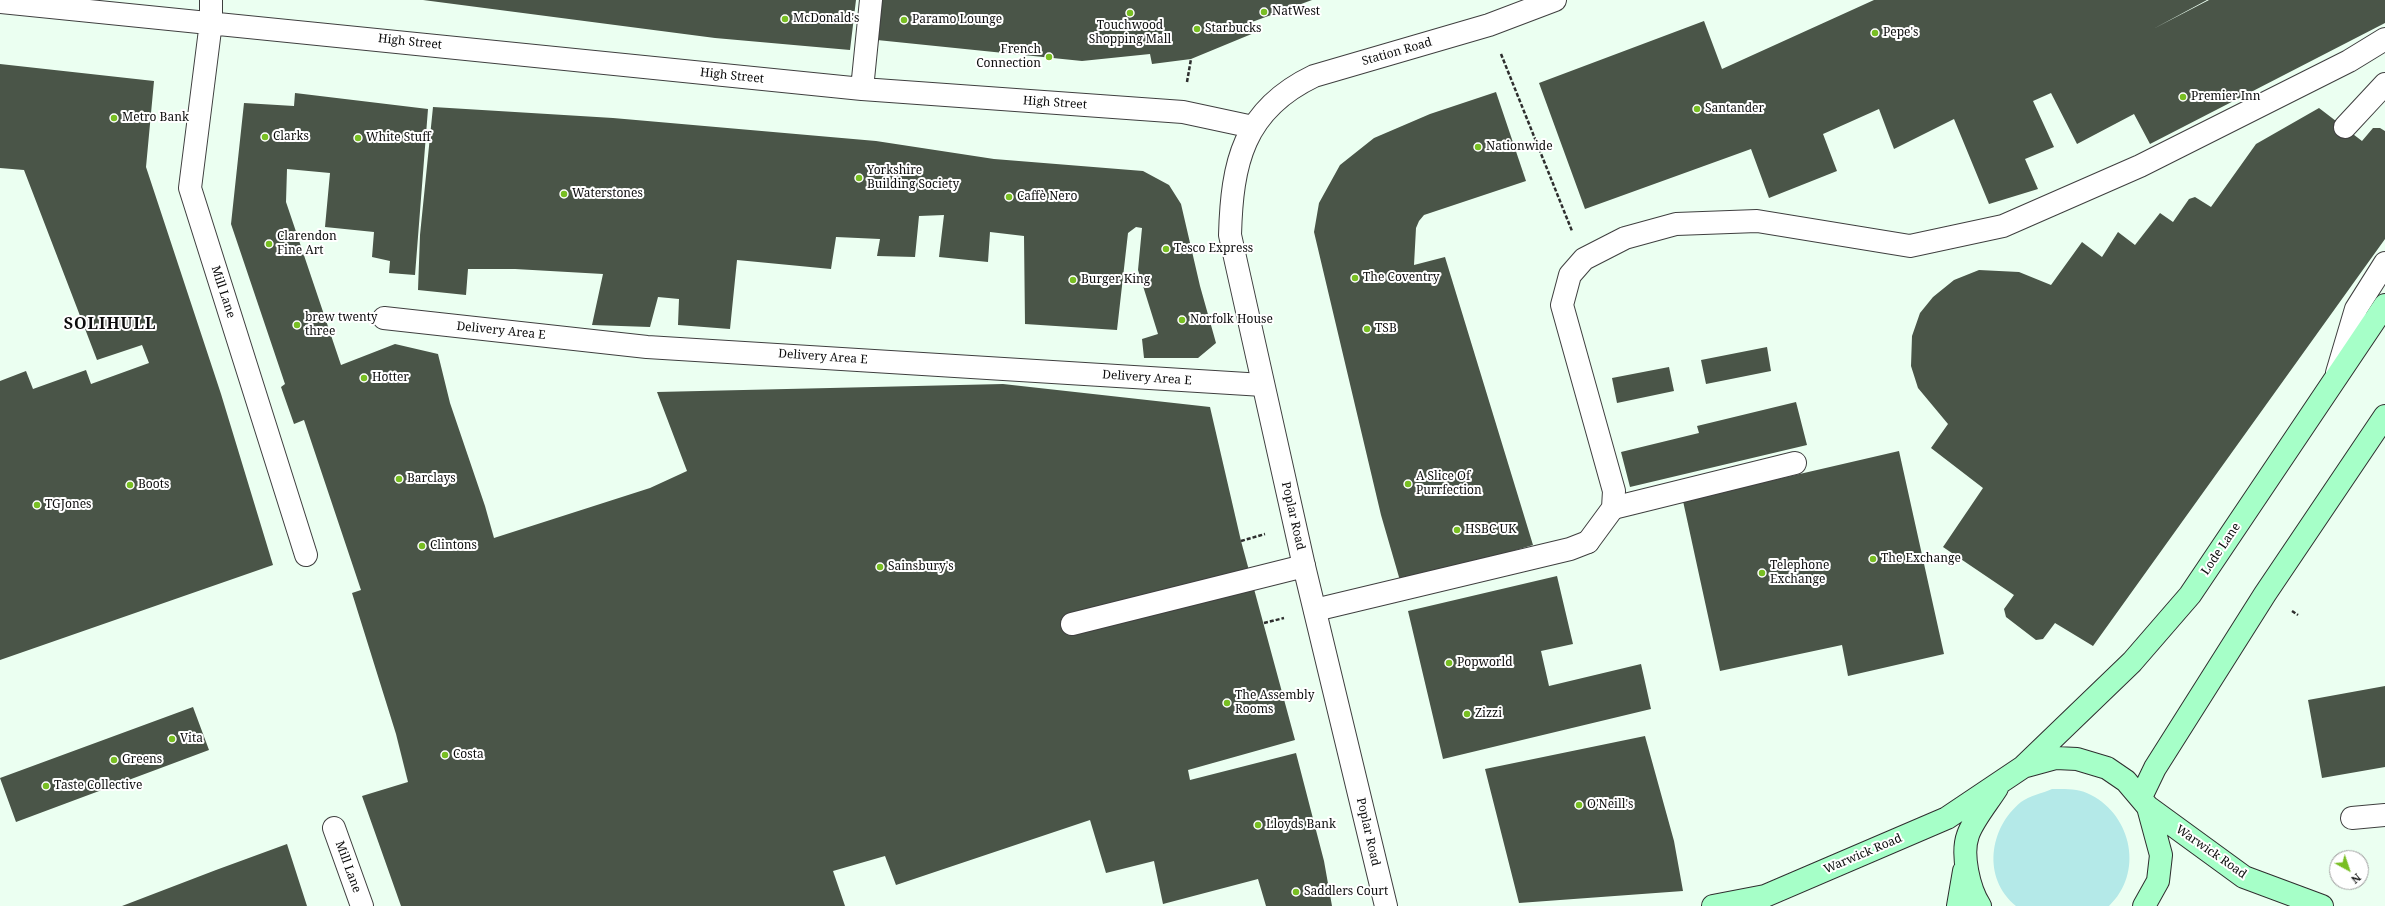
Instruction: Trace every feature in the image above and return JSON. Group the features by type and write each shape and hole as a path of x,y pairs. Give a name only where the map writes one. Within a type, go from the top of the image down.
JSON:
{"main road":[{"name":"Lode Lane","path":"2023,767 2132,662 2190,595 2385,305"},
{"path":"2144,906 2158,881 2161,855 2145,802 2155,768 2265,594 2385,416"},
{"name":"Warwick Road","path":"1713,906 1765,896 1947,818 2003,778 2023,767 2056,758 2077,759 2107,768 2126,781 2145,802 2244,877 2322,906"},
{"path":"1958,906 1968,835 2003,778"},
{"path":"1965,864 1974,898 1980,906"}],"street":[{"path":"211,0 211,22"},
{"path":"862,89 871,0"},
{"name":"Station Road","path":"1253,127 1274,101 1291,88 1314,76 1489,25 1555,0"},
{"name":"High Street","path":"0,2 211,22 862,89 1183,112 1253,127"},
{"name":"Mill Lane","path":"211,22 190,188 306,555"},
{"path":"1316,610 1570,549 1588,542 1612,508 1614,491 1562,305 1570,275 1584,259 1625,238 1676,224 1757,221 1910,246 2003,226 2140,166 2350,61 2385,39"},
{"path":"2345,127 2385,84"},
{"name":"Poplar Road","path":"1253,127 1238,160 1233,183 1230,235 1304,566 1316,610 1386,906"},
{"path":"2336,376 2356,309 2385,263"},
{"name":"Delivery Area E","path":"384,318 647,348 1263,385"},
{"path":"1612,508 1794,463"},
{"path":"1072,624 1304,566"},
{"path":"2352,818 2385,815"},
{"name":"Mill Lane","path":"334,828 362,906"}],"path":[{"path":"1489,25 1584,259"},
{"path":"1189,71 1190,59"},
{"path":"1241,541 1270,533"}],"shaded area":[{"path":"2052,789 2077,790 2091,795 2105,804 2116,817 2124,831 2128,846 2129,862 2127,878 2120,893 2109,906 2016,906 2005,895 1998,882 1994,868 1994,853 1996,839 2002,825 2010,813 2021,802 2032,796"}],"building":[{"path":"423,0 856,0 850,50 715,38"},
{"path":"881,0 1312,0 1252,22 1254,33 1191,59 1152,64 1150,54 1082,61 877,40"},
{"path":"1874,0 2207,0 2153,29 2209,0 2385,0 2385,23 2150,144 2134,114 2077,144 2051,93 2033,101 2054,147 2025,159 2038,189 1989,204 1954,119 1894,149 1879,109 1823,134 1837,171 1769,198 1751,149 1585,209 1539,83 1704,21 1722,69"},
{"path":"0,64 154,81 146,167 221,394 273,565 0,660 0,381 26,371 33,389 86,370 91,384 149,363 142,345 97,360 24,170 0,168"},
{"path":"1496,92 1526,181 1424,215 1416,228 1414,265 1445,257 1533,545 1401,584 1381,515 1314,232 1319,203 1340,165 1374,138 1430,114"},
{"path":"295,93 428,109 415,275 389,273 390,261 372,257 374,232 325,227 330,173 287,169 286,202 341,365 395,344 438,354 450,403 485,506 494,538 650,488 687,471 657,392 1003,384 1210,407 1241,541 1295,740 1188,770 1190,780 1296,753 1324,861 1332,906 1266,906 1258,879 1163,904 1154,861 1106,873 1090,820 896,885 885,856 833,871 845,906 401,906 362,796 408,782 396,734 352,593 361,590 304,420 294,424 281,387 285,384 231,224 244,103 294,106"},
{"path":"433,107 613,118 876,141 994,159 1143,171 1169,185 1181,204 1200,286 1216,343 1198,358 1144,358 1142,339 1158,334 1138,270 1142,228 1136,227 1128,233 1117,330 1025,324 1024,236 990,232 988,262 939,257 944,215 919,216 915,257 877,256 880,239 836,237 831,269 737,260 730,329 678,325 679,299 658,297 650,327 592,325 603,274 515,269 468,269 466,295 418,290 420,235"},
{"path":"2319,108 2362,141 2373,128 2380,128 2385,131 2385,239 2093,646 2055,623 2043,639 2036,640 2006,617 2004,609 2014,595 1943,547 1983,488 1931,448 1948,424 1918,388 1911,366 1912,336 1920,313 1933,297 1954,280 1979,270 2019,272 2051,285 2082,242 2102,257 2118,232 2135,245 2160,213 2173,222 2189,199 2195,197 2211,207 2256,144"},
{"path":"1767,347 1771,371 1706,384 1701,360"},
{"path":"1669,367 1674,391 1617,403 1612,378"},
{"path":"1796,402 1807,445 1630,487 1621,452 1699,433 1697,426"},
{"path":"1899,451 1944,654 1848,676 1842,645 1720,671 1683,501"},
{"path":"1557,576 1573,644 1541,651 1549,686 1641,664 1651,709 1443,759 1408,611"},
{"path":"2385,686 2385,767 2322,778 2308,700"},
{"path":"193,707 209,750 16,822 0,778"},
{"name":"O'Neill's","path":"1645,736 1674,841 1683,891 1519,903 1485,769"},
{"path":"287,844 307,906 122,906 216,870"}],"place":[{"name":"NatWest","path":"1264,12"},
{"name":"Touchwood Shopping Mall","path":"1130,13"},
{"name":"McDonald's","path":"785,19"},
{"name":"Paramo Lounge","path":"904,20"},
{"name":"Starbucks","path":"1197,29"},
{"name":"Pepe's","path":"1875,33"},
{"name":"French Connection","path":"1049,57"},
{"name":"Premier Inn","path":"2183,97"},
{"name":"Santander","path":"1697,109"},
{"name":"Metro Bank","path":"114,118"},
{"name":"Clarks","path":"265,137"},
{"name":"White Stuff","path":"358,138"},
{"name":"Nationwide","path":"1478,147"},
{"name":"Yorkshire Building Society","path":"859,178"},
{"name":"Waterstones","path":"564,194"},
{"name":"Caffè Nero","path":"1009,197"},
{"name":"Clarendon Fine Art","path":"269,244"},
{"name":"Tesco Express","path":"1166,249"},
{"name":"The Coventry","path":"1355,278"},
{"name":"Burger King","path":"1073,280"},
{"name":"Norfolk House","path":"1182,320"},
{"name":"brew twenty three","path":"297,325"},
{"name":"TSB","path":"1367,329"},
{"name":"Hotter","path":"364,378"},
{"name":"Barclays","path":"399,479"},
{"name":"A Slice Of Purrfection","path":"1408,484"},
{"name":"Boots","path":"130,485"},
{"name":"TGJones","path":"37,505"},
{"name":"HSBC UK","path":"1457,530"},
{"name":"Clintons","path":"422,546"},
{"name":"The Exchange","path":"1873,559"},
{"name":"Sainsbury's","path":"880,567"},
{"name":"Telephone Exchange","path":"1762,573"},
{"name":"Popworld","path":"1449,663"},
{"name":"The Assembly Rooms","path":"1227,703"},
{"name":"Zizzi","path":"1467,714"},
{"name":"Vita","path":"172,739"},
{"name":"Costa","path":"445,755"},
{"name":"Greens","path":"114,760"},
{"name":"Taste Collective","path":"46,786"},
{"name":"O'Neill's","path":"1579,805"},
{"name":"Lloyds Bank","path":"1258,825"},
{"name":"Saddlers Court","path":"1296,892"}],"district":[{"name":"SOLIHULL","path":"110,324"}]}
